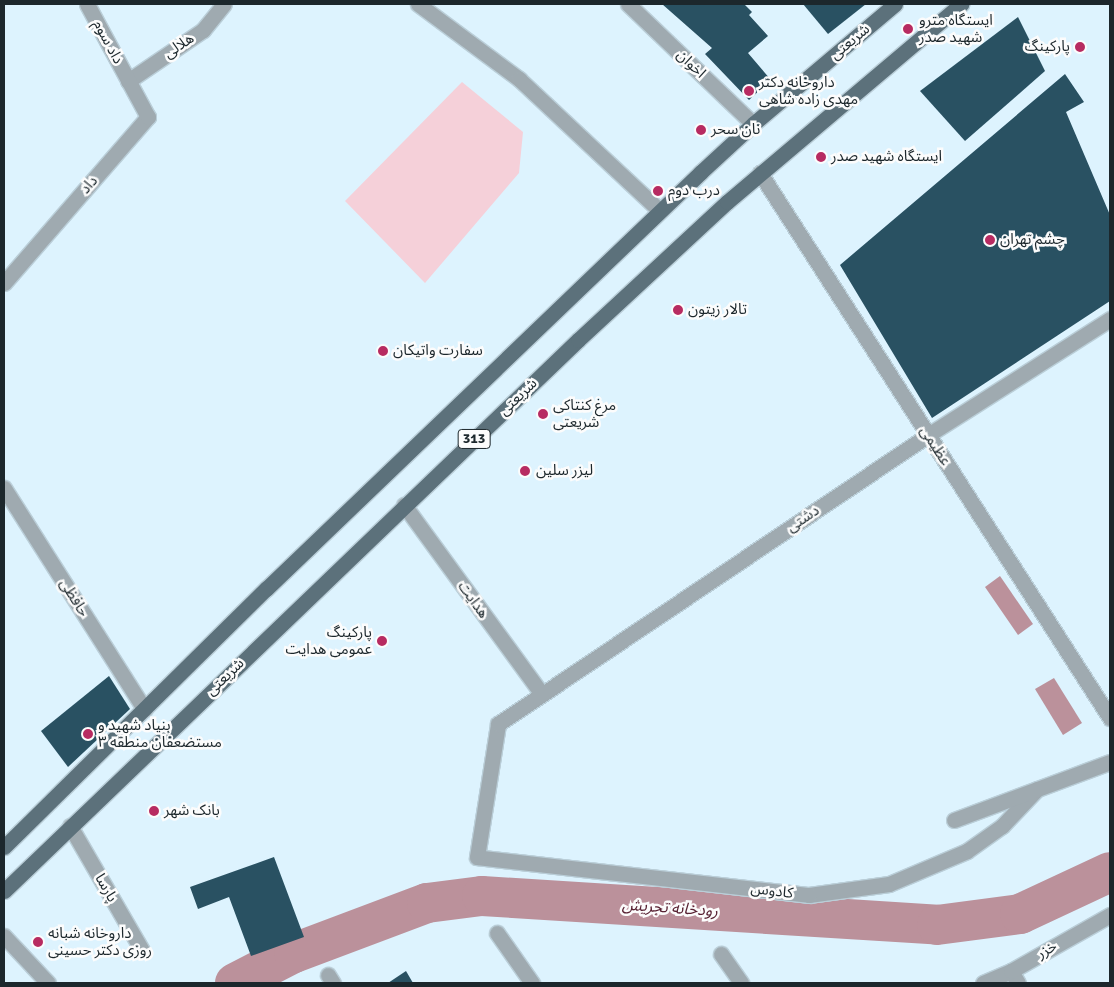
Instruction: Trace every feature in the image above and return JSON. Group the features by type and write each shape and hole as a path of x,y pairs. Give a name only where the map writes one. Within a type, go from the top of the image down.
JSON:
{"main road":[{"name":"شریعتی","path":"4,846 660,211 753,124 895,4"},
{"name":"شریعتی","path":"4,891 578,340 760,173 961,4"}],"street":[{"name":"داد سوم","path":"87,4 128,81"},
{"name":"هلالی","path":"128,81 203,30 224,4"},
{"path":"418,4 519,79 660,211"},
{"name":"اخوان","path":"628,4 753,124"},
{"name":"داد","path":"5,278 148,117 128,81"},
{"name":"عظیمی","path":"760,173 1110,718"},
{"name":"دشتی","path":"477,857 498,724 928,434 1110,318"},
{"name":"حافظی","path":"4,488 144,709"},
{"name":"هدایت","path":"404,505 542,694"},
{"name":"کادوس","path":"954,820 1110,762"},
{"name":"کادوس","path":"477,857 809,895 889,884 968,851 1002,826 1037,789"},
{"name":"پارسا","path":"70,826 142,950"},
{"name":"خزر","path":"983,983 1014,977 1110,915"},
{"path":"497,932 532,983"},
{"path":"4,936 48,983"},
{"path":"721,954 741,983"}],"shaded area":[{"path":"462,82 523,132 519,173 425,283 345,201"},
{"path":"1000,576 1033,624 1018,635 985,587"},
{"path":"1054,678 1082,723 1063,735 1035,689"}],"building":[{"path":"662,4 744,4 752,12 749,15 768,36 748,53 771,80 749,100 705,54 712,48"},
{"path":"803,4 866,4 828,34"},
{"path":"1018,17 1045,71 965,141 920,91"},
{"name":"چشم تهران","path":"1065,74 1084,102 1066,112 1110,215 1110,301 932,418 840,265"},
{"path":"109,676 130,709 68,767 41,731"},
{"path":"274,857 304,937 251,956 229,897 198,909 190,887"},
{"path":"406,971 413,983 388,983"}],"waterway":[{"name":"رودخانه تجریش","path":"235,983 294,953 427,903 482,896 937,925 1020,914 1110,872"}],"place":[{"name":"ایستگاه مترو شهید صدر","path":"908,29"},
{"name":"پارکینگ","path":"1080,47"},
{"name":"داروخانه دکتر مهدی زاده شاهی","path":"749,91"},
{"name":"نان سحر","path":"701,130"},
{"name":"ایستگاه شهید صدر","path":"821,157"},
{"name":"درب دوم","path":"658,191"},
{"name":"چشم تهران","path":"990,240"},
{"name":"تالار زیتون","path":"678,310"},
{"name":"سفارت واتیکان","path":"383,351"},
{"name":"مرغ کنتاکی شریعتی","path":"543,414"},
{"name":"لیزر سلین","path":"525,471"},
{"name":"پارکینگ عمومی هدایت","path":"382,641"},
{"name":"بنیاد شهید و مستضعفان منطقه ۳","path":"88,734"},
{"name":"بانک شهر","path":"154,811"},
{"name":"داروخانه شبانه روزی دکتر حسینی","path":"38,942"}]}
